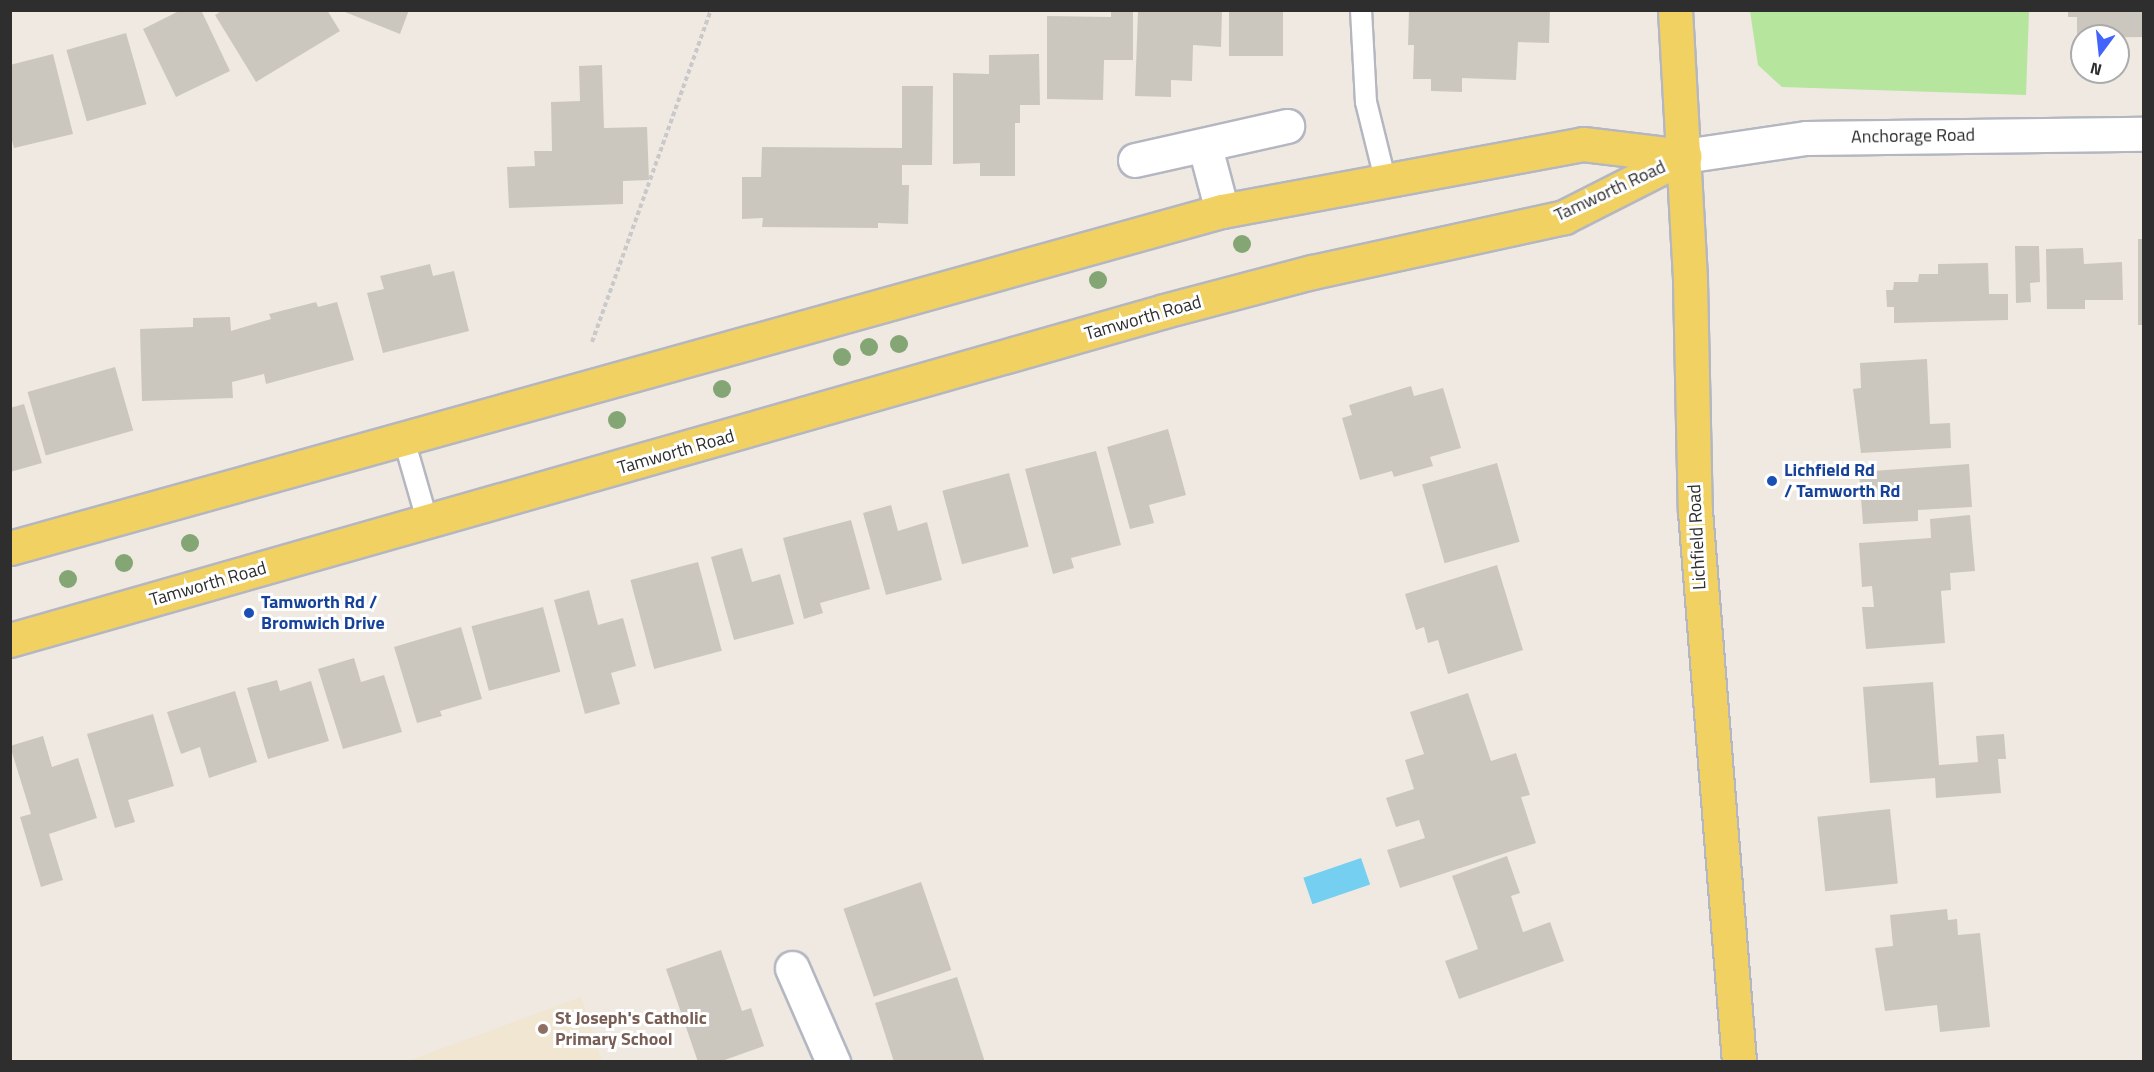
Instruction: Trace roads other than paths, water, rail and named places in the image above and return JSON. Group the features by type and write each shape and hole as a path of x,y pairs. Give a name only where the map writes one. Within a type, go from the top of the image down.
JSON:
{"main road":[{"name":"Lichfield Road","path":"1675,10 1702,619 1739,1062"},
{"name":"Tamworth Road","path":"10,548 1222,211 1583,144 1683,156"},
{"name":"Tamworth Road","path":"10,640 428,523 1164,311 1312,272 1564,216 1683,156"}],"street":[{"path":"1135,160 1205,147 1287,126"},
{"name":"Anchorage Road","path":"1683,156 1806,138 2144,134"},
{"path":"1205,147 1222,211"},
{"path":"792,968 833,1062"}],"lane":[{"path":"1361,10 1366,102 1385,179"},
{"path":"404,440 428,523"}],"water":[{"path":"1361,858 1370,884 1312,904 1303,878"}],"place":[{"name":"Lichfield Rd / Tamworth Rd","path":"1772,481"},
{"name":"Tamworth Rd / Bromwich Drive","path":"249,613"},
{"name":"St Joseph's Catholic Primary School","path":"543,1029"}]}
